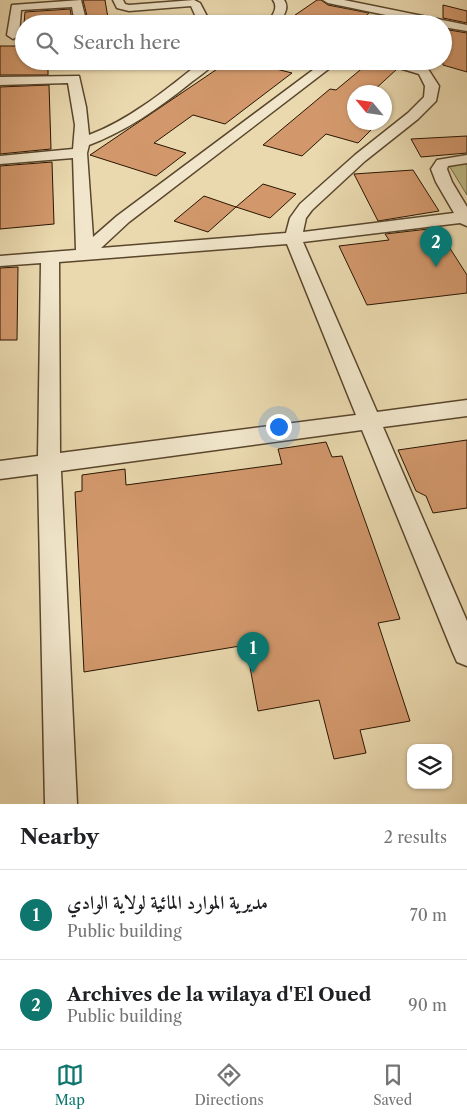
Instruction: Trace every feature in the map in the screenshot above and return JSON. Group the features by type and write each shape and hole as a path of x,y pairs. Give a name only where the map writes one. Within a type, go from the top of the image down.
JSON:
{"street":[{"path":"118,0 122,6 129,8 193,3 201,15"},
{"path":"278,0 281,3 281,10 278,15"},
{"path":"328,0 402,15"},
{"path":"15,21 12,7 76,1 79,15"},
{"path":"452,25 467,28"},
{"path":"0,35 15,35"},
{"path":"0,160 81,148 144,111 198,70"},
{"path":"85,253 123,219 321,70"},
{"path":"420,70 424,72 432,86 431,98 413,116 360,158 306,208 298,218 293,238 467,653"},
{"path":"0,81 74,79 81,115 85,253"},
{"path":"0,261 293,238 466,219 444,182 439,169 442,163 467,159"},
{"path":"50,257 50,463 61,804"},
{"path":"0,470 369,419 467,408"}],"green space":[{"path":"467,163 467,195 448,164"}],"building":[{"path":"83,0 105,0 108,15 87,15"},
{"path":"317,0 321,0 328,5 369,13 367,15 295,15"},
{"path":"443,5 467,11 467,23 452,20 452,15 443,15"},
{"path":"70,9 71,15 25,15 25,12"},
{"path":"452,30 467,33 467,72 452,68"},
{"path":"0,46 15,46 15,70 48,70 48,75 0,75"},
{"path":"216,70 280,70 292,73 225,124 193,115 154,143 186,153 156,176 90,155"},
{"path":"360,70 396,70 380,85 347,85 347,130 371,130 358,143 326,134 302,156 263,145 330,89 336,90"},
{"path":"49,85 51,149 0,154 0,87"},
{"path":"467,136 467,153 421,157 411,139"},
{"path":"52,162 54,224 0,229 0,166"},
{"path":"413,170 439,211 378,221 354,174"},
{"path":"263,184 296,194 270,218 236,207"},
{"path":"204,196 236,207 208,232 174,221"},
{"path":"437,228 467,275 467,293 367,305 339,246 389,240 385,234"},
{"path":"18,267 17,340 0,340 0,268"},
{"path":"467,440 467,508 433,513 426,496 416,491 398,450"},
{"path":"326,442 332,457 342,456 400,619 378,623 410,721 360,730 366,753 334,759 319,700 258,711 246,645 84,672 75,492 82,491 82,475 125,469 126,485 282,464 278,449"}],"place":[{"name":"Archives de la wilaya d'El Oued","path":"436,267"},
{"name":"مديرية الموارد المائية لولاية الوادي","path":"253,673"}]}
